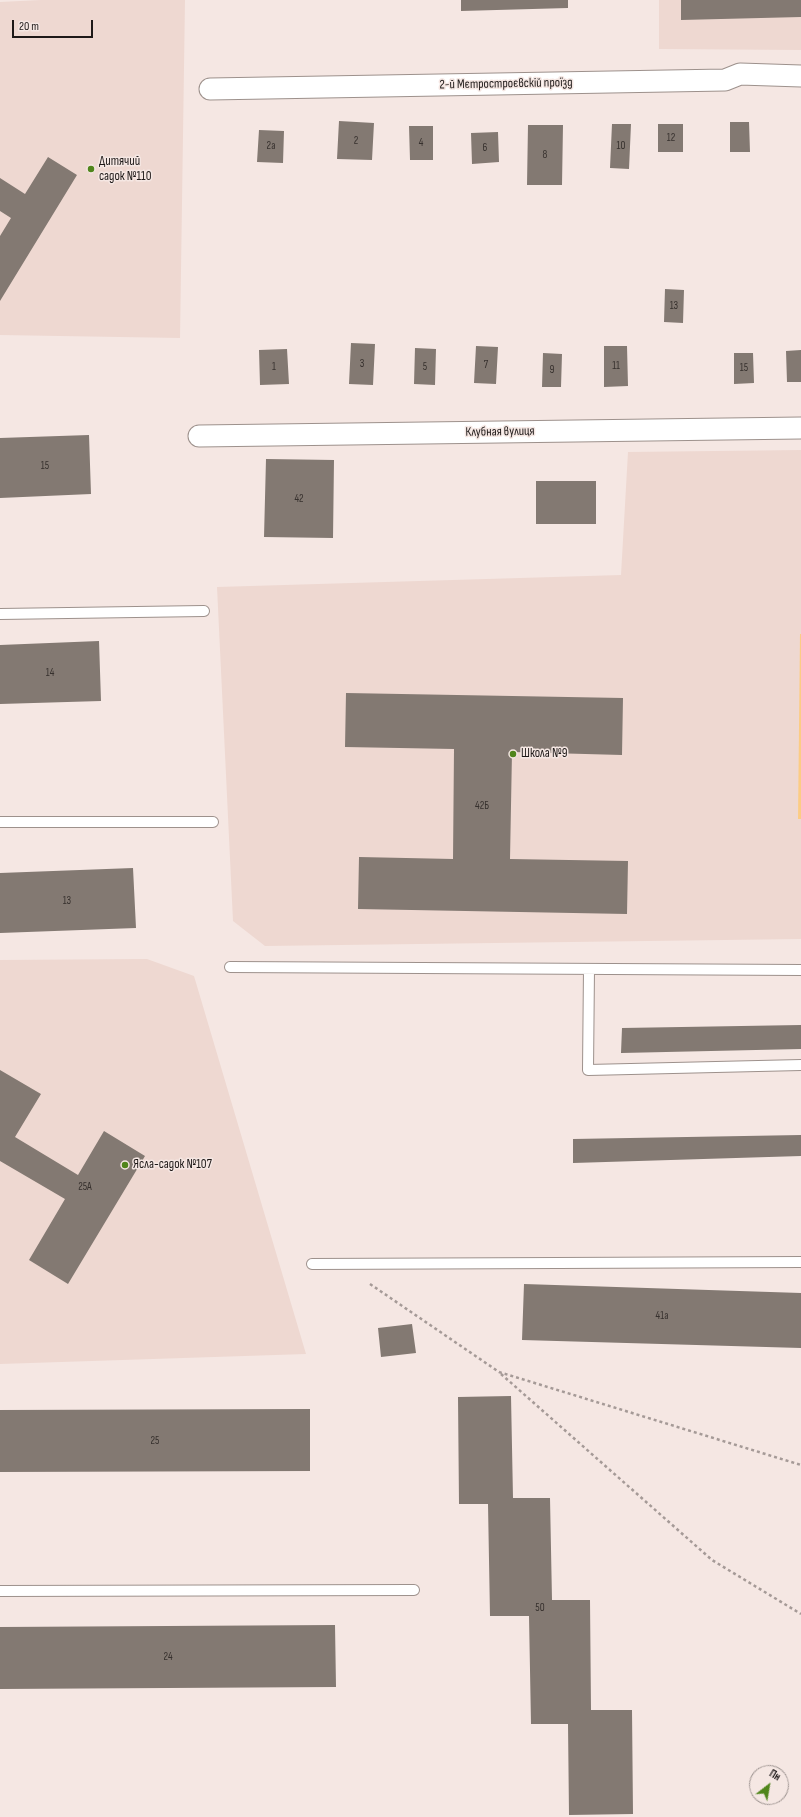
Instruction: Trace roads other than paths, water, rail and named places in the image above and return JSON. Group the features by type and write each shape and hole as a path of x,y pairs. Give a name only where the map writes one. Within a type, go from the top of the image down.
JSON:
{"street":[{"name":"2-й Мєтростроєвскій проїзд","path":"210,89 725,80 740,74 801,76"},
{"name":"Клубная вулиця","path":"199,436 801,428"}],"lane":[{"path":"0,614 204,611"},
{"path":"0,822 213,822"},
{"path":"230,967 801,970"},
{"path":"589,969 588,1070 801,1065"},
{"path":"312,1264 801,1262"},
{"path":"0,1591 414,1590"}],"place":[{"name":"Дитячий садок №110","path":"91,169"},
{"name":"Школа №9","path":"513,754"},
{"name":"Ясла-садок №107","path":"125,1165"}]}
